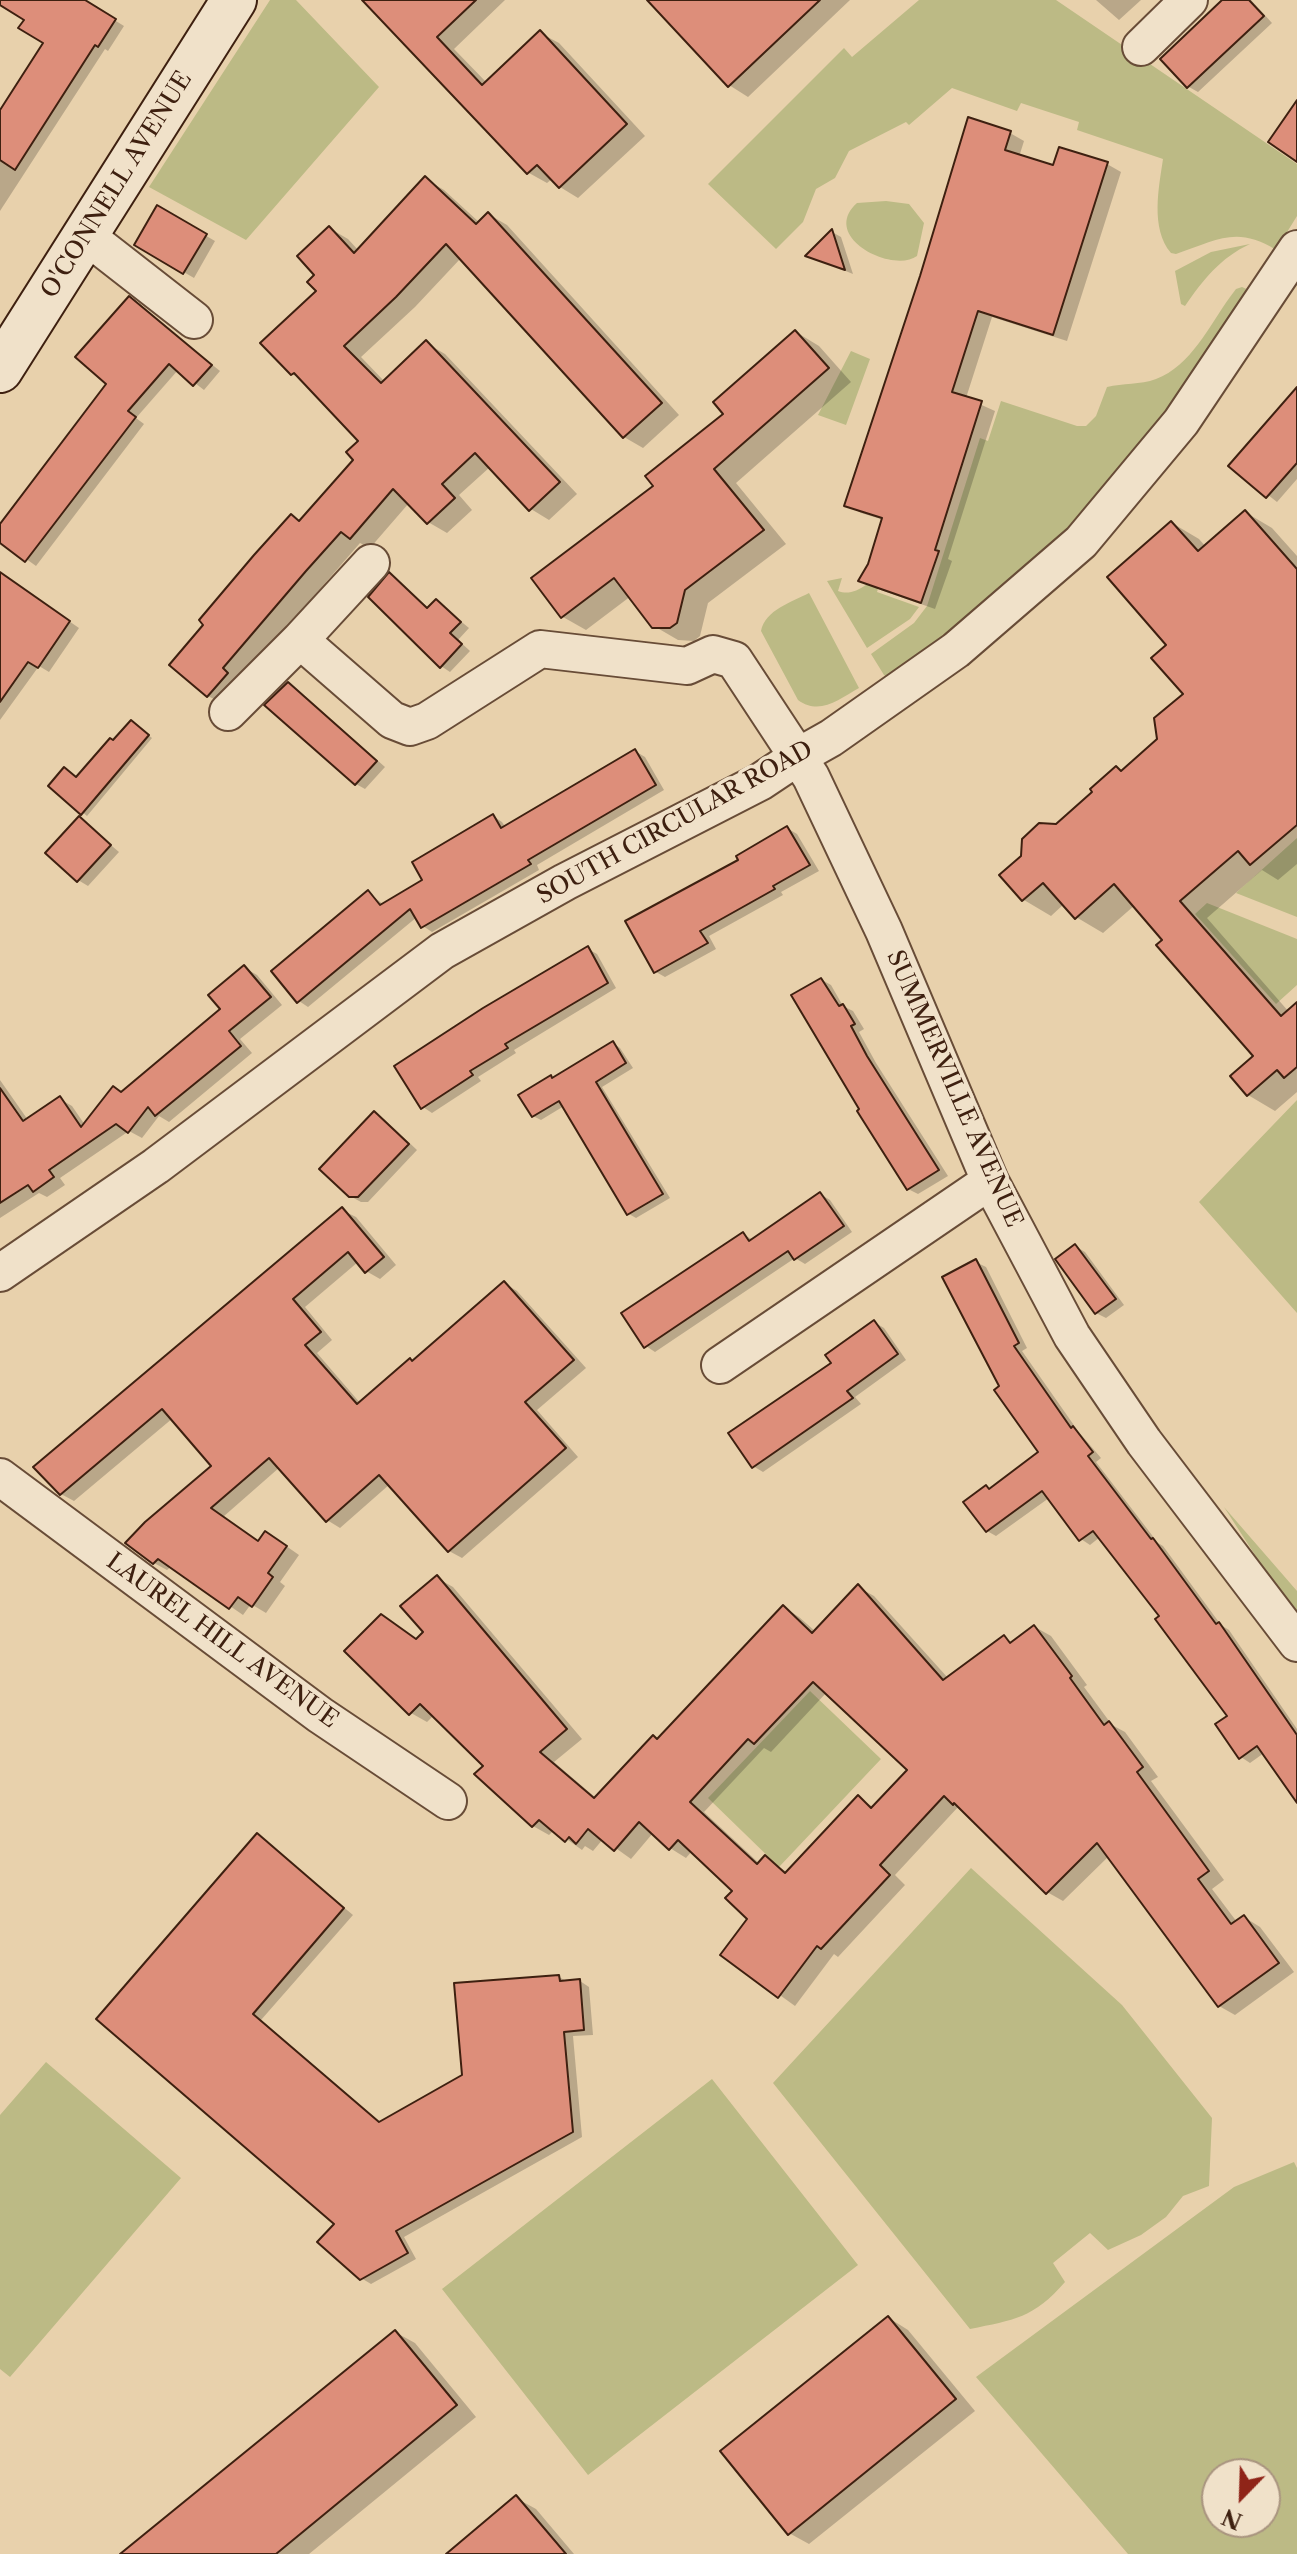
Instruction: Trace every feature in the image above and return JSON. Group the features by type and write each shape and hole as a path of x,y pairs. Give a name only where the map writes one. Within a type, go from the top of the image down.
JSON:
{"main road":[{"name":"O'CONNELL AVENUE","path":"0,370 234,0"}],"street":[{"path":"1141,47 1189,0"},
{"path":"85,235 194,320"},
{"name":"SOUTH CIRCULAR ROAD","path":"0,1273 156,1166 442,951 565,882 746,790 831,738 956,650 1081,542 1181,422 1297,249"},
{"path":"228,712 371,563"},
{"name":"SUMMERVILLE AVENUE","path":"300,640 392,720 410,727 427,721 540,649 687,666 713,654 734,660 799,756 884,931 990,1181 1072,1336 1144,1442 1297,1643"},
{"path":"720,1365 990,1181"},
{"name":"LAUREL HILL AVENUE","path":"0,1477 320,1715 448,1801"}],"shaded area":[{"path":"270,0 296,0 379,87 246,240 149,187"},
{"path":"919,0 1056,0 1297,164 1297,216 1276,250 1262,242 1237,237 1171,253 1164,243 1158,220 1163,159 1077,130 1079,122 1021,103 1017,111 952,88 909,125 906,122 849,151 835,178 816,189 803,222 776,249 708,184 844,48 852,57"},
{"path":"886,201 909,204 924,223 917,256 892,260 864,249 853,239 847,228 848,216 857,203"},
{"path":"1250,244 1221,263 1185,306 1181,304 1175,271 1211,252"},
{"path":"1242,287 1251,291 1174,401 1080,521 933,652 889,678 884,675 871,654 914,623 927,606 980,438 988,441 1001,401 1077,426 1086,426 1096,416 1107,387 1150,381 1179,365 1198,344 1236,289"},
{"path":"851,351 870,359 846,425 818,415"},
{"path":"897,533 877,592 919,607 910,619 867,648 827,581 842,578 838,591 845,593 866,585"},
{"path":"809,593 859,688 822,706 806,705 798,700 761,631 773,612"},
{"path":"1297,838 1297,917 1236,893"},
{"path":"1207,903 1297,939 1297,985 1276,1004 1195,914"},
{"path":"1297,1100 1297,1313 1199,1202"},
{"path":"1224,1507 1297,1591 1297,1620"},
{"path":"810,1691 881,1759 779,1867 708,1798"},
{"path":"971,1868 1122,2005 1212,2118 1209,2186 1183,2196 1166,2217 1141,2235 1108,2250 1090,2233 1053,2263 1065,2282 1043,2303 1011,2320 970,2329 773,2083"},
{"path":"46,2062 181,2178 10,2377 0,2369 0,2115"},
{"path":"712,2079 858,2265 588,2475 442,2289"},
{"path":"1294,2162 1297,2168 1297,2554 1128,2554 976,2377 1234,2187"}],"building":[{"path":"0,0 85,0 116,19 98,47 95,45 15,170 0,160 0,110 43,43 18,28 24,20 0,5"},
{"path":"362,0 476,0 437,37 482,85 540,30 627,124 559,188 537,165 527,174"},
{"path":"647,0 820,0 728,87"},
{"path":"1222,0 1249,0 1264,16 1187,88 1160,59"},
{"path":"1297,100 1297,162 1268,142"},
{"path":"968,117 1011,131 1005,150 1053,165 1059,147 1108,162 1053,335 978,311 952,392 982,401 921,603 858,581 868,564 882,518 844,506 920,276"},
{"path":"425,176 476,224 488,212 662,403 623,438 446,244 344,346 381,383 426,340 560,482 529,511 475,453 442,484 455,498 427,524 393,489 350,539 341,532 306,571 223,668 228,673 207,697 169,665 203,625 199,620 254,555 291,514 299,521 353,460 346,452 358,441 294,373 291,375 260,343 316,291 307,282 314,275 297,256 329,226 354,253"},
{"path":"157,205 207,234 183,274 134,245"},
{"path":"832,229 845,270 805,256"},
{"path":"129,296 212,365 193,386 169,364 128,411 136,417 25,562 0,543 0,524 106,384 75,357"},
{"path":"795,330 829,368 714,469 764,530 685,590 677,623 670,628 652,628 614,578 561,618 531,578 653,486 645,476 723,414 713,402"},
{"path":"1297,387 1297,463 1266,498 1228,466"},
{"path":"1245,510 1297,569 1297,825 1250,865 1238,851 1180,901 1281,1016 1297,1002 1297,1067 1284,1078 1277,1070 1247,1096 1230,1076 1253,1056 1156,945 1162,940 1114,884 1075,919 1043,883 1022,901 999,875 1021,856 1022,839 1039,823 1056,824 1116,766 1121,771 1157,739 1154,718 1183,694 1151,658 1166,645 1107,577 1171,521 1198,551"},
{"path":"0,572 70,621 38,668 28,662 0,702"},
{"path":"389,572 427,608 436,599 461,622 450,633 462,644 440,668 368,597"},
{"path":"288,682 377,761 355,785 264,705"},
{"path":"131,720 149,735 81,815 48,786 64,767 76,777 110,738 113,740"},
{"path":"635,749 656,785 528,860 531,864 421,928 410,909 297,1003 271,971 368,890 380,905 422,880 412,862 493,814 501,828"},
{"path":"79,816 111,845 77,882 45,853"},
{"path":"787,826 810,865 773,886 775,889 700,931 708,943 654,973 625,921 738,860 736,856"},
{"path":"588,946 608,983 505,1044 508,1048 470,1071 473,1075 421,1109 394,1066 483,1008"},
{"path":"244,965 271,997 229,1031 241,1046 155,1116 148,1107 128,1133 116,1124 49,1170 54,1177 33,1192 28,1185 0,1203 0,1088 23,1121 60,1096 81,1127 113,1086 121,1092 220,1009 208,995"},
{"path":"821,978 839,1006 843,1004 855,1024 851,1026 867,1056 939,1170 907,1190 857,1111 859,1109 791,995"},
{"path":"613,1041 626,1063 596,1082 663,1194 627,1215 559,1101 532,1117 518,1095"},
{"path":"374,1111 409,1144 358,1197 349,1197 319,1169"},
{"path":"820,1192 844,1226 794,1260 788,1251 644,1348 621,1313 743,1232 749,1241"},
{"path":"342,1207 384,1257 365,1273 348,1252 293,1299 321,1332 305,1345 357,1404 504,1281 574,1360 525,1402 566,1448 448,1552 379,1475 326,1522 269,1458 211,1508 258,1541 265,1531 287,1546 268,1573 273,1577 252,1607 238,1597 229,1609 158,1559 153,1564 125,1543 211,1466 162,1409 60,1495 33,1467"},
{"path":"1075,1244 1116,1299 1095,1314 1055,1259"},
{"path":"976,1259 1019,1343 1014,1346 1071,1428 1073,1426 1093,1452 1088,1456 1216,1624 1219,1622 1297,1735 1297,1803 1257,1746 1239,1759 1215,1724 1227,1716 1155,1619 1159,1616 1093,1531 1079,1541 1042,1491 986,1532 963,1502 986,1485 989,1489 1038,1452 994,1390 999,1386 942,1277"},
{"path":"874,1320 898,1354 847,1391 853,1398 752,1468 728,1433 831,1363 825,1355"},
{"path":"437,1575 567,1729 540,1752 594,1798 653,1735 657,1739 783,1605 812,1633 858,1584 943,1680 1004,1635 1010,1643 1034,1625 1104,1725 1109,1721 1143,1767 1137,1772 1209,1871 1198,1879 1231,1924 1244,1915 1279,1963 1218,2007 1097,1843 1046,1894 944,1796 880,1865 890,1875 821,1949 817,1946 778,1998 720,1955 747,1919 725,1898 732,1891 678,1840 669,1850 639,1822 614,1851 588,1829 576,1844 569,1837 565,1842 539,1820 532,1827 474,1774 483,1766 420,1704 409,1715 344,1651 381,1614 416,1639 423,1632 400,1606","holes":["813,1682 907,1770 871,1808 858,1795 785,1873 765,1855 757,1864 690,1802 748,1739 754,1744"]},
{"path":"257,1833 344,1908 253,2014 379,2122 462,2075 454,1983 559,1975 560,1981 580,1979 584,2030 564,2032 573,2132 396,2231 408,2253 360,2280 317,2242 334,2224 96,2019"},
{"path":"888,2316 956,2399 788,2535 720,2451"},
{"path":"395,2330 457,2405 276,2554 120,2554"},
{"path":"516,2495 566,2554 446,2554"}]}
